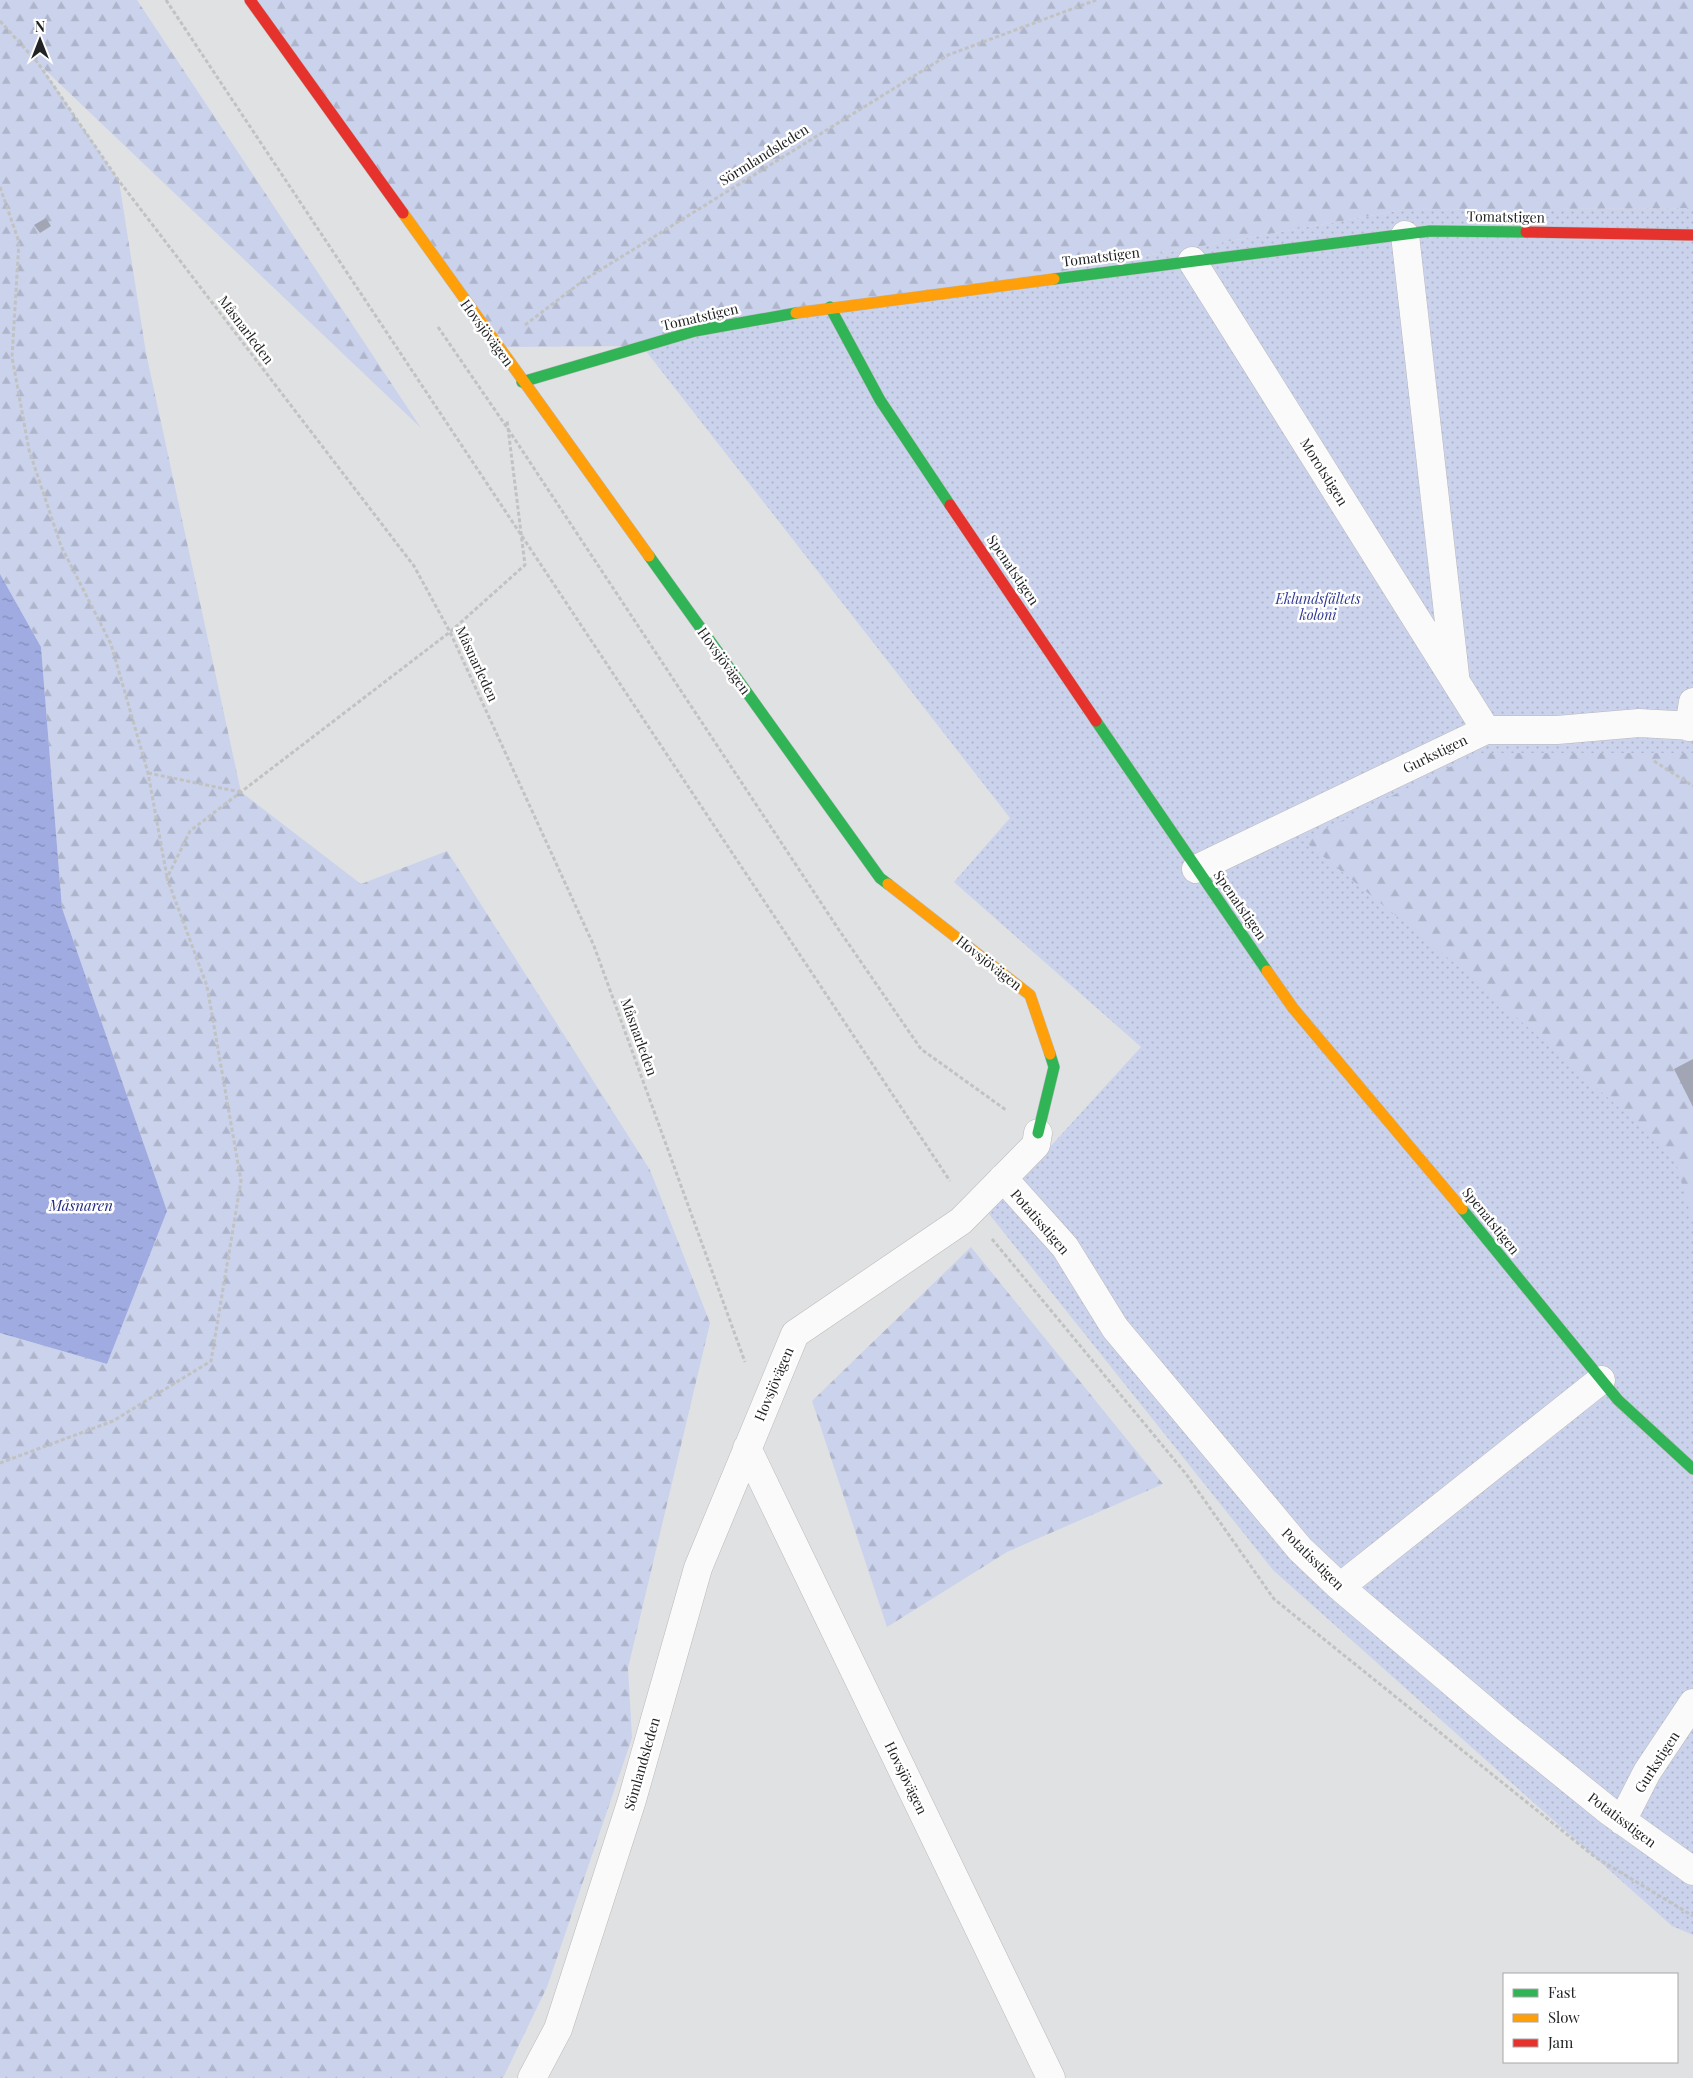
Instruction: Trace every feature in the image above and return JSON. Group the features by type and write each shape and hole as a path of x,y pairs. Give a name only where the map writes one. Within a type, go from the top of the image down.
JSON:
{"street":[{"name":"Hovsjövägen","path":"250,0 522,382 880,878 1030,995 1054,1066 1036,1145 961,1221 795,1334 747,1448 1051,2078"},
{"name":"Tomatstigen","path":"522,382 694,331 830,307 1430,231 1693,235"},
{"name":"Morotstigen","path":"1406,235 1456,683"},
{"name":"Morotstigen","path":"1192,261 1486,730"},
{"name":"Spenatstigen","path":"830,307 880,400 1196,869 1293,1008 1400,1134 1618,1400 1693,1469"},
{"name":"Gurkstigen","path":"1196,869 1486,730 1557,730 1692,719"},
{"name":"Potatisstigen","path":"1003,1178 1064,1246 1115,1328 1300,1549 1340,1587 1512,1733 1622,1821 1693,1871"},
{"path":"1340,1587 1601,1380"},
{"name":"Sömlandsleden","path":"532,2078 558,2029 632,1800 698,1568 747,1448"},
{"name":"Gurkstigen","path":"1622,1821 1647,1772 1693,1703"}],"path":[{"path":"166,0 950,1182"},
{"name":"Sörmlandsleden","path":"508,429 469,372 497,347 584,280 948,55 1096,0"},
{"name":"Måsnarleden","path":"0,21 38,63 119,181 414,566 450,632 594,946 763,1412"},
{"path":"0,187 19,242 12,357 29,450 61,546 111,644 148,773 167,878 207,986 240,1181 211,1361 113,1421 0,1463"},
{"path":"167,878 190,831 450,632 526,565 506,411"},
{"path":"508,429 839,930 921,1049 1038,1133"},
{"path":"148,773 240,792"},
{"path":"991,1238 1186,1474 1274,1599 1595,1857 1693,1916"}],"green space":[{"path":"0,0 137,0 421,428 40,65 119,181 146,353 241,792 361,884 447,851 650,1170 710,1323 628,1668 632,1738 547,1987 503,2078 0,2078 0,1333 107,1364 167,1211 62,908 41,647 0,574"},
{"path":"250,0 1693,0 1693,208 1403,210 642,346 497,347"},
{"name":"Eklundsfältets koloni","path":"1693,208 1693,1935 1672,1926 1273,1570 989,1214 1141,1047 954,882 1010,818 642,346 1403,210"},
{"path":"1478,753 1693,753 1693,1223 1674,1156 1465,972 1303,840"},
{"path":"971,1247 1163,1484 1007,1552 887,1627 812,1401"}],"water":[{"name":"Måsnaren","path":"0,574 41,647 62,908 167,1211 107,1364 0,1333"}],"building":[{"path":"46,218 51,226 40,233 34,225"},
{"path":"1693,1059 1693,1107 1674,1069"}],"traffic: fast":[{"path":"1054,279 1430,231 1526,232"},
{"path":"830,307 880,400 950,505"},
{"path":"522,382 695,331 796,313"},
{"path":"649,556 880,878 888,884"},
{"path":"1096,721 1267,971"},
{"path":"1038,1133 1054,1067 1050,1054"},
{"path":"1462,1209 1618,1400 1693,1469"}],"traffic: slow":[{"path":"403,213 649,556"},
{"path":"796,313 1054,279"},
{"path":"888,884 1030,995 1050,1054"},
{"path":"1267,971 1293,1008 1462,1209"}],"traffic: jam":[{"path":"250,0 403,213"},
{"path":"1526,232 1693,235"},
{"path":"950,505 1096,721"}]}
